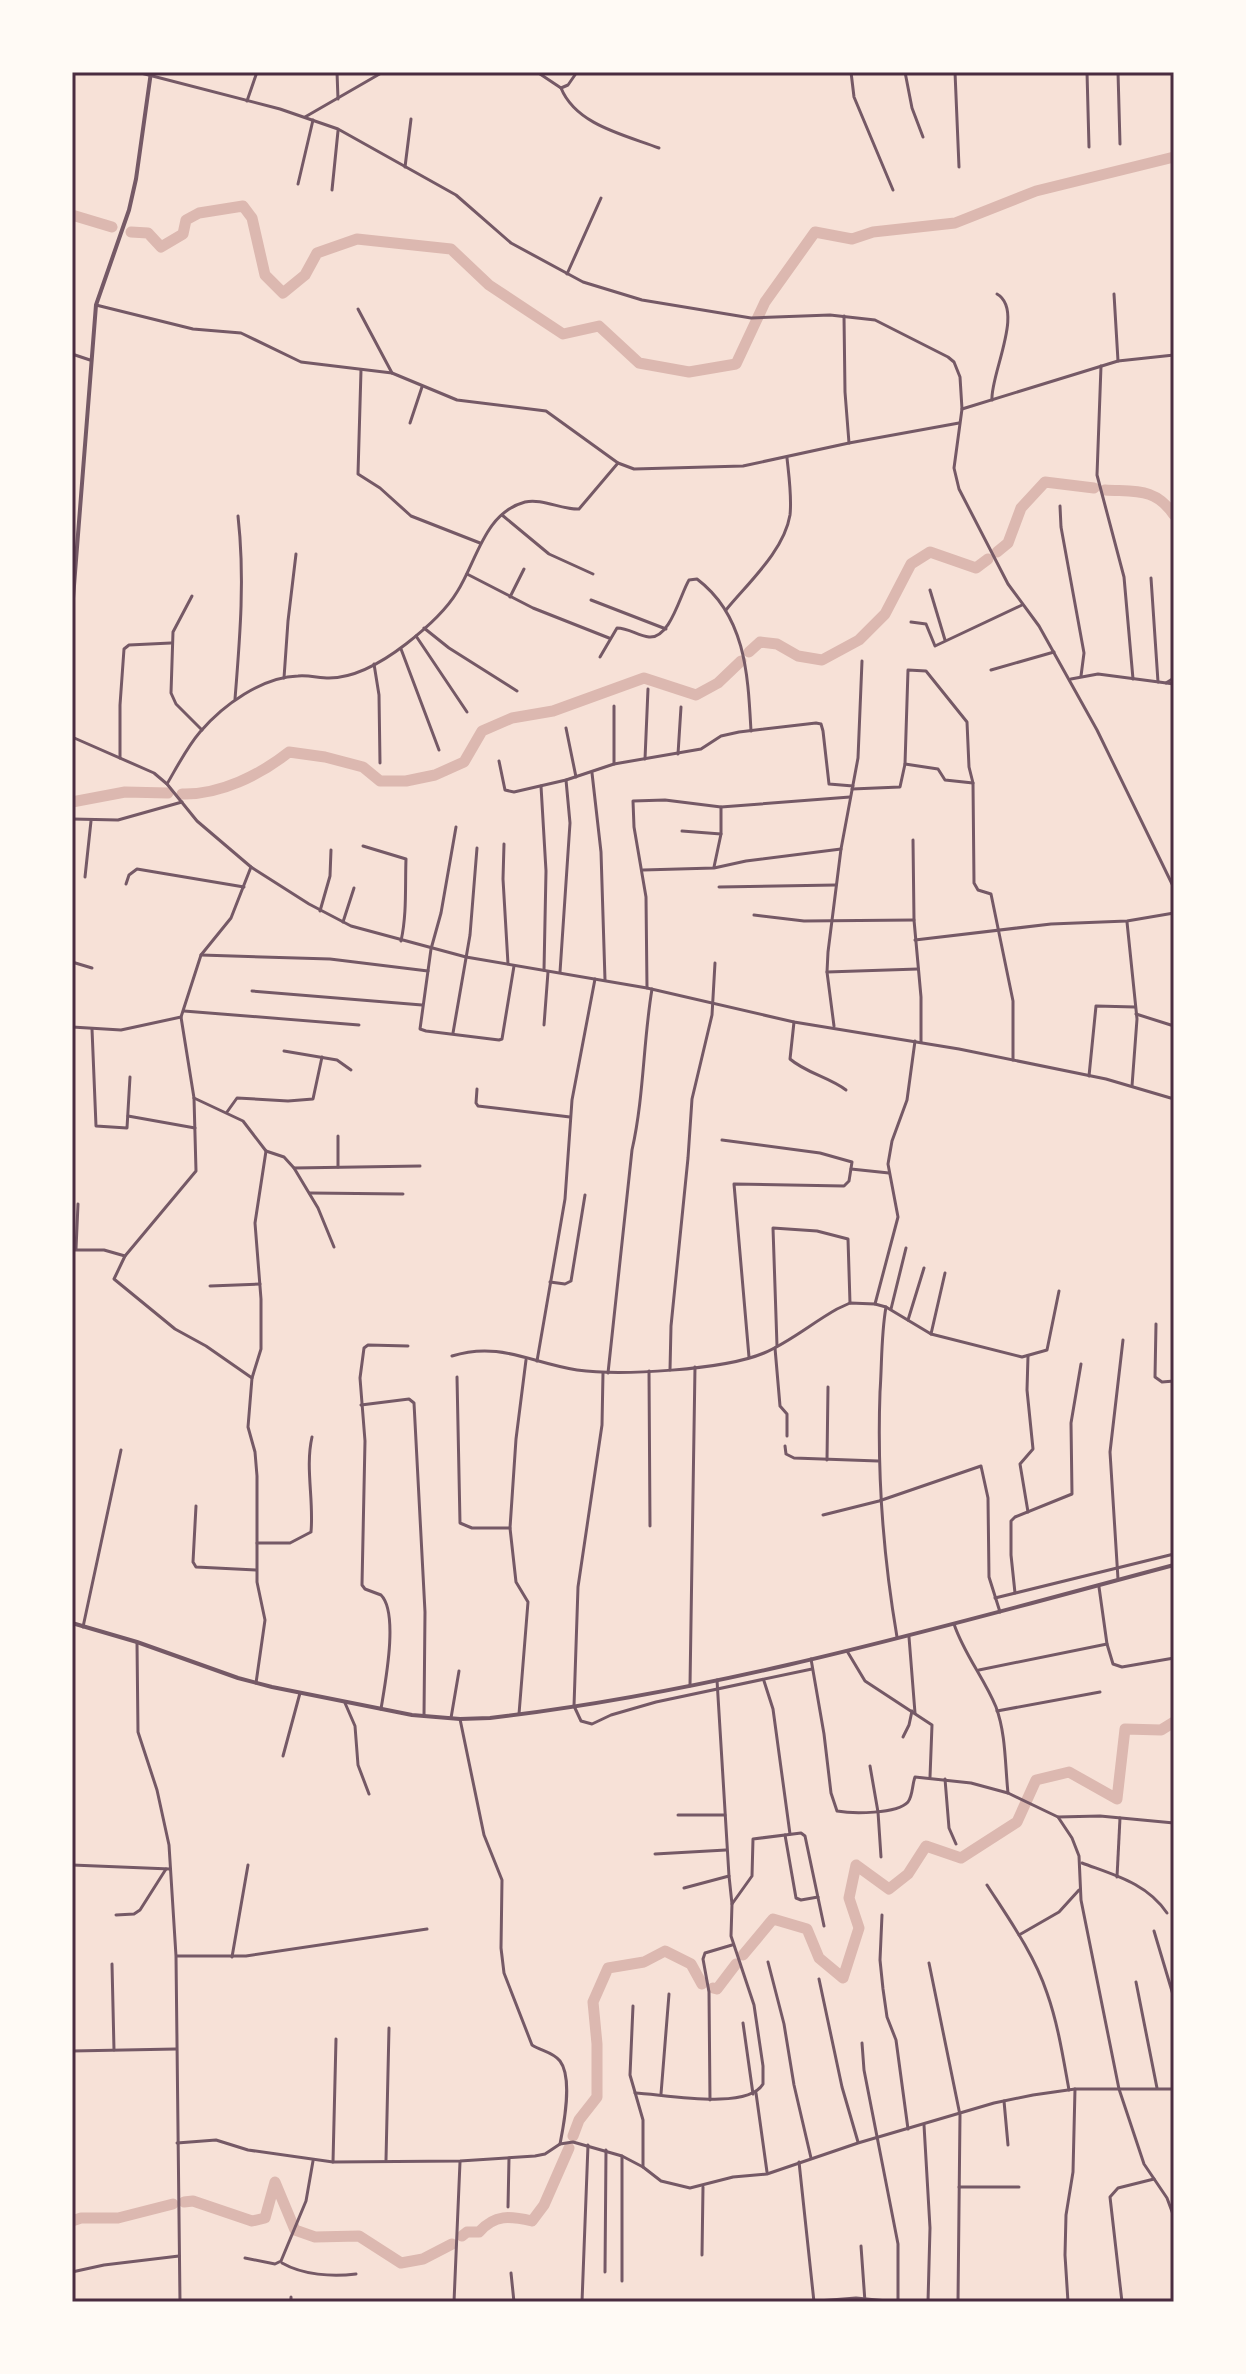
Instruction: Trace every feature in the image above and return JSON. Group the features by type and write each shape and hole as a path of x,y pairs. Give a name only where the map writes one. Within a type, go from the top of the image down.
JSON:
{"street":[{"path":"137,72 305,117 338,129 465,202 522,250 583,282 642,300 751,318 844,316 875,320 948,357 958,369 962,409 954,468 956,481 1008,584 1039,626 1070,680 1136,806 1174,888"},
{"path":"247,101 257,72"},
{"path":"337,72 338,99"},
{"path":"305,117 383,72"},
{"path":"537,72 561,88 568,100 591,121 659,148"},
{"path":"561,88 568,85 577,72"},
{"path":"851,72 854,97 893,190"},
{"path":"905,72 912,108 923,137"},
{"path":"955,72 959,167"},
{"path":"1087,72 1089,147"},
{"path":"1118,72 1120,144"},
{"path":"72,611 96,305 129,210 151,74"},
{"path":"405,167 411,119"},
{"path":"298,184 313,120"},
{"path":"332,190 338,129"},
{"path":"567,274 601,198"},
{"path":"992,400 998,362 1006,343 1007,305 997,294"},
{"path":"1114,294 1118,361"},
{"path":"96,305 193,329 241,333 310,364 392,373 457,400 550,413 618,463 634,469 718,468 787,458 959,423"},
{"path":"358,309 392,373"},
{"path":"844,316 844,382 849,443"},
{"path":"72,354 90,360"},
{"path":"962,409 1118,361 1174,355"},
{"path":"1101,366 1097,475 1124,577 1133,679"},
{"path":"361,369 358,474 380,488 411,516 480,543"},
{"path":"410,423 422,387"},
{"path":"725,611 770,557 787,525 790,494 787,458"},
{"path":"167,784 202,730 235,701 284,678 347,676 400,648 450,602 487,531 502,515 524,502 532,501 579,509 618,463"},
{"path":"1060,506 1084,653 1081,676"},
{"path":"502,515 549,554 593,574"},
{"path":"235,701 242,615 242,550 238,516"},
{"path":"284,678 296,554"},
{"path":"510,597 524,569"},
{"path":"467,574 510,597 609,638"},
{"path":"600,657 609,638 621,627 652,637 666,629 686,584 693,578 702,582 725,611 738,635 746,660 751,731"},
{"path":"1151,578 1158,682"},
{"path":"930,590 945,640"},
{"path":"192,596 179,618 171,643 172,699 202,730"},
{"path":"591,600 666,629"},
{"path":"911,622 926,624 935,646 1022,605"},
{"path":"424,628 449,648 517,691"},
{"path":"416,635 467,712"},
{"path":"120,758 124,649 129,645 171,643"},
{"path":"400,648 439,750"},
{"path":"991,670 1054,652"},
{"path":"835,1028 827,972 841,849 859,749 862,661"},
{"path":"374,664 379,695 380,763"},
{"path":"499,761 503,785 509,792 566,780 614,764 704,748 721,736 821,724 828,782 831,785 899,787 905,764 908,670 928,672 967,722 969,767 973,783 974,883 978,890 991,894 1000,932 1013,1001 1013,1060"},
{"path":"1070,680 1098,674 1174,684"},
{"path":"1166,683 1174,678"},
{"path":"645,759 648,689"},
{"path":"614,706 614,764"},
{"path":"678,754 681,707"},
{"path":"566,728 576,777"},
{"path":"72,737 144,767 167,784 209,832 251,867 343,922 401,941 466,957 650,988 794,1022 1013,1060 1132,1086 1174,1099"},
{"path":"905,764 938,769 945,780 973,783"},
{"path":"592,772 601,852 605,980"},
{"path":"560,973 570,823 566,780"},
{"path":"541,786 546,871 544,1025"},
{"path":"812,1669 646,1705 592,1724 581,1721 574,1706 578,1587 602,1425 632,1150 640,1117 650,988 643,870 634,827 633,801 665,800 721,807 850,797"},
{"path":"72,819 130,818 183,802"},
{"path":"714,868 721,834 721,807"},
{"path":"85,877 91,821"},
{"path":"456,827 441,913 431,949 422,1005 422,1030 502,1039 514,966"},
{"path":"682,831 721,834"},
{"path":"913,840 921,1042"},
{"path":"504,844 508,964"},
{"path":"363,846 406,859 403,892 406,914 401,941"},
{"path":"453,1033 466,957 477,848"},
{"path":"643,870 714,868 841,849"},
{"path":"320,911 330,876 331,850"},
{"path":"251,867 231,918 201,955 181,1017 194,1098 194,1175 125,1256 114,1276 117,1283 175,1329 252,1378"},
{"path":"126,884 129,875 137,869 244,887"},
{"path":"719,887 836,885"},
{"path":"343,922 354,888"},
{"path":"915,940 1063,923 1127,921 1174,913"},
{"path":"754,915 795,921 914,920"},
{"path":"1127,921 1136,1014 1132,1086"},
{"path":"201,955 330,959 428,971"},
{"path":"72,962 92,968"},
{"path":"670,1370 672,1314 692,1099 714,1003 715,963"},
{"path":"827,972 918,969"},
{"path":"537,1361 565,1199 570,1117 595,979"},
{"path":"252,991 422,1005"},
{"path":"1089,1076 1096,1006 1135,1007"},
{"path":"184,1011 359,1025"},
{"path":"1136,1014 1174,1026"},
{"path":"72,1027 130,1029 181,1017"},
{"path":"794,1022 790,1059 846,1090"},
{"path":"92,1028 97,1099 95,1125 125,1129 130,1077"},
{"path":"875,1304 898,1217 889,1173 892,1141 910,1084 915,1041"},
{"path":"284,1051 339,1060 351,1070"},
{"path":"227,1112 237,1098 313,1099 322,1057"},
{"path":"477,1089 478,1106 570,1117"},
{"path":"194,1098 243,1121 266,1151 284,1157 310,1193 334,1247"},
{"path":"128,1116 195,1128"},
{"path":"338,1136 338,1167"},
{"path":"722,1140 852,1160 848,1184 844,1186 734,1184 749,1357"},
{"path":"256,1683 265,1620 256,1570 256,1463 248,1427 252,1378 261,1349 255,1223 266,1151"},
{"path":"294,1168 420,1166"},
{"path":"851,1169 889,1173"},
{"path":"310,1193 403,1194"},
{"path":"550,1282 565,1284 571,1281 585,1195"},
{"path":"78,1204 74,1250 104,1250 125,1256"},
{"path":"787,1436 788,1417 786,1410 780,1406 776,1347 773,1228 817,1231 847,1238 850,1303"},
{"path":"897,1640 879,1501 878,1461 882,1338 906,1248"},
{"path":"908,1320 924,1268"},
{"path":"931,1334 945,1273"},
{"path":"210,1286 260,1284"},
{"path":"452,1356 488,1349 606,1373 695,1367 749,1357 776,1347 850,1303 889,1308 931,1334 1028,1356 1047,1350 1059,1291"},
{"path":"1156,1324 1155,1377 1162,1382 1174,1381"},
{"path":"1118,1581 1110,1452 1123,1340"},
{"path":"381,1709 389,1609 381,1595 362,1585 365,1466 361,1366 364,1348 368,1345 408,1346"},
{"path":"1028,1356 1027,1390 1033,1449 1020,1464 1028,1512"},
{"path":"519,1714 528,1602 516,1582 510,1528 516,1439 527,1358"},
{"path":"1015,1593 1010,1526 1015,1517 1072,1494 1071,1423 1081,1364"},
{"path":"690,1686 695,1367"},
{"path":"649,1371 650,1526"},
{"path":"457,1377 460,1523 472,1528 510,1528"},
{"path":"827,1460 828,1387"},
{"path":"361,1405 409,1399 414,1403 425,1612 424,1716"},
{"path":"257,1543 290,1543 311,1532 313,1509 309,1459 312,1437"},
{"path":"785,1446 786,1454 794,1458 878,1461"},
{"path":"83,1627 121,1450"},
{"path":"823,1515 879,1501 981,1466 988,1498 988,1565 1000,1612"},
{"path":"196,1506 193,1562 196,1567 256,1570"},
{"path":"995,1598 1174,1554"},
{"path":"72,1623 256,1683 345,1703 460,1719 519,1714 690,1686 897,1640 1174,1565"},
{"path":"1099,1587 1111,1661 1122,1667 1174,1658"},
{"path":"954,1624 967,1656 979,1670 997,1711 1003,1734 1008,1793"},
{"path":"903,1737 914,1712 909,1636"},
{"path":"137,1642 138,1732 166,1822 176,1956 180,2302"},
{"path":"979,1670 1107,1644"},
{"path":"847,1651 865,1681 887,1698 929,1721 934,1731 930,1777"},
{"path":"811,1659 837,1811 878,1812 906,1804 915,1777 930,1777 1008,1793 1058,1817 1174,1823"},
{"path":"451,1718 459,1671"},
{"path":"635,2093 710,2100 754,2094 764,2079 754,2005 733,1945 717,1680"},
{"path":"764,1681 773,1709 796,1898 818,1897"},
{"path":"997,1711 1100,1692"},
{"path":"283,1756 300,1693"},
{"path":"345,1703 355,1726 358,1765 369,1794"},
{"path":"460,1719 484,1835 502,1880 501,1948 504,1973 532,2045 558,2058 564,2072 566,2115 560,2144"},
{"path":"870,1766 878,1812 881,1857"},
{"path":"945,1779 945,1806 956,1844"},
{"path":"678,1815 725,1815"},
{"path":"1058,1817 1075,1844 1080,1863 1080,1889 1119,2089 1144,2164 1167,2198 1174,2217"},
{"path":"1117,1877 1120,1818"},
{"path":"732,1904 752,1876 753,1839 801,1833 805,1836 824,1926"},
{"path":"655,1854 726,1850"},
{"path":"1080,1863 1149,1892 1167,1913"},
{"path":"72,1865 168,1869"},
{"path":"232,1957 248,1865"},
{"path":"116,1915 134,1914 140,1910 168,1869"},
{"path":"684,1888 729,1876"},
{"path":"987,1885 1019,1935 1046,1990 1072,2089 1073,2172 1066,2215 1065,2255 1068,2302"},
{"path":"1019,1935 1059,1912 1080,1889"},
{"path":"882,1915 880,1960 883,1989 887,2017 896,2040 908,2129"},
{"path":"176,1956 232,1957 427,1929"},
{"path":"1154,1931 1174,1998"},
{"path":"710,2100 709,1992 703,1959 709,1950 733,1945"},
{"path":"768,1962 811,2158"},
{"path":"929,1963 960,2115 958,2302"},
{"path":"112,1964 114,2050"},
{"path":"819,1979 839,2074 858,2143"},
{"path":"1136,1982 1157,2089"},
{"path":"661,2094 669,1994"},
{"path":"633,2006 630,2075 644,2129 643,2167"},
{"path":"743,2023 767,2174"},
{"path":"386,2160 389,2028"},
{"path":"333,2162 336,2039"},
{"path":"805,2302 898,2302 898,2244 864,2070 862,2043"},
{"path":"72,2051 176,2049"},
{"path":"177,2143 216,2140 248,2150 333,2162 509,2158 545,2154 560,2144 573,2142 622,2156 670,2185 690,2188 733,2177 767,2174 858,2143 1004,2101 1072,2089 1174,2089"},
{"path":"1004,2101 1008,2145"},
{"path":"924,2125 930,2228 928,2302"},
{"path":"582,2302 588,2145"},
{"path":"605,2272 606,2150"},
{"path":"622,2156 622,2281"},
{"path":"508,2207 509,2158"},
{"path":"280,2263 302,2214 313,2161"},
{"path":"454,2302 460,2161"},
{"path":"799,2162 814,2302"},
{"path":"1122,2302 1110,2197 1118,2188 1155,2179"},
{"path":"702,2255 703,2186"},
{"path":"959,2187 1019,2187"},
{"path":"861,2246 864,2300"},
{"path":"72,2272 179,2256"},
{"path":"245,2258 280,2263 297,2270 332,2275 356,2274"},
{"path":"511,2273 514,2302"}],"waterway":[{"path":"131,232 148,233 161,247 183,234 186,220 199,213 243,206 252,218 265,275 283,293 305,275 317,253 357,239 451,249 489,285 563,334 599,326 639,363 689,372 736,364 765,302 815,232 852,239 873,232 955,223 1036,191 1174,157"},
{"path":"72,215 112,227"},
{"path":"997,552 1008,543 1021,508 1045,482 1094,488"},
{"path":"1105,490 1152,495 1174,515"},
{"path":"749,652 760,642 777,644 798,656 822,660 859,640 885,614 911,564 930,552 976,568 988,559"},
{"path":"182,794 211,791 239,782 289,752 363,767 380,781 406,781 435,775 464,762 482,731 512,718 553,711 644,678 696,695 718,683 741,661"},
{"path":"72,802 125,792 168,793"},
{"path":"743,1955 773,1919 807,1929 819,1958 843,1978 859,1928 849,1898 856,1865 889,1889 908,1874 926,1846 961,1858 1017,1822 1036,1780 1069,1772 1117,1799 1125,1729 1161,1730 1174,1722"},
{"path":"573,2136 579,2120 597,2097 593,2002 608,1968 644,1962 665,1951 691,1964 702,1984"},
{"path":"713,1988 717,1989 736,1964"},
{"path":"462,2236 467,2232 479,2232 497,2219 532,2221 544,2205 569,2148"},
{"path":"184,2202 193,2201 252,2221 265,2218 275,2182 295,2230 315,2237 359,2236 401,2263 423,2259 452,2244"},
{"path":"72,2221 81,2218 118,2218 173,2204"}]}
